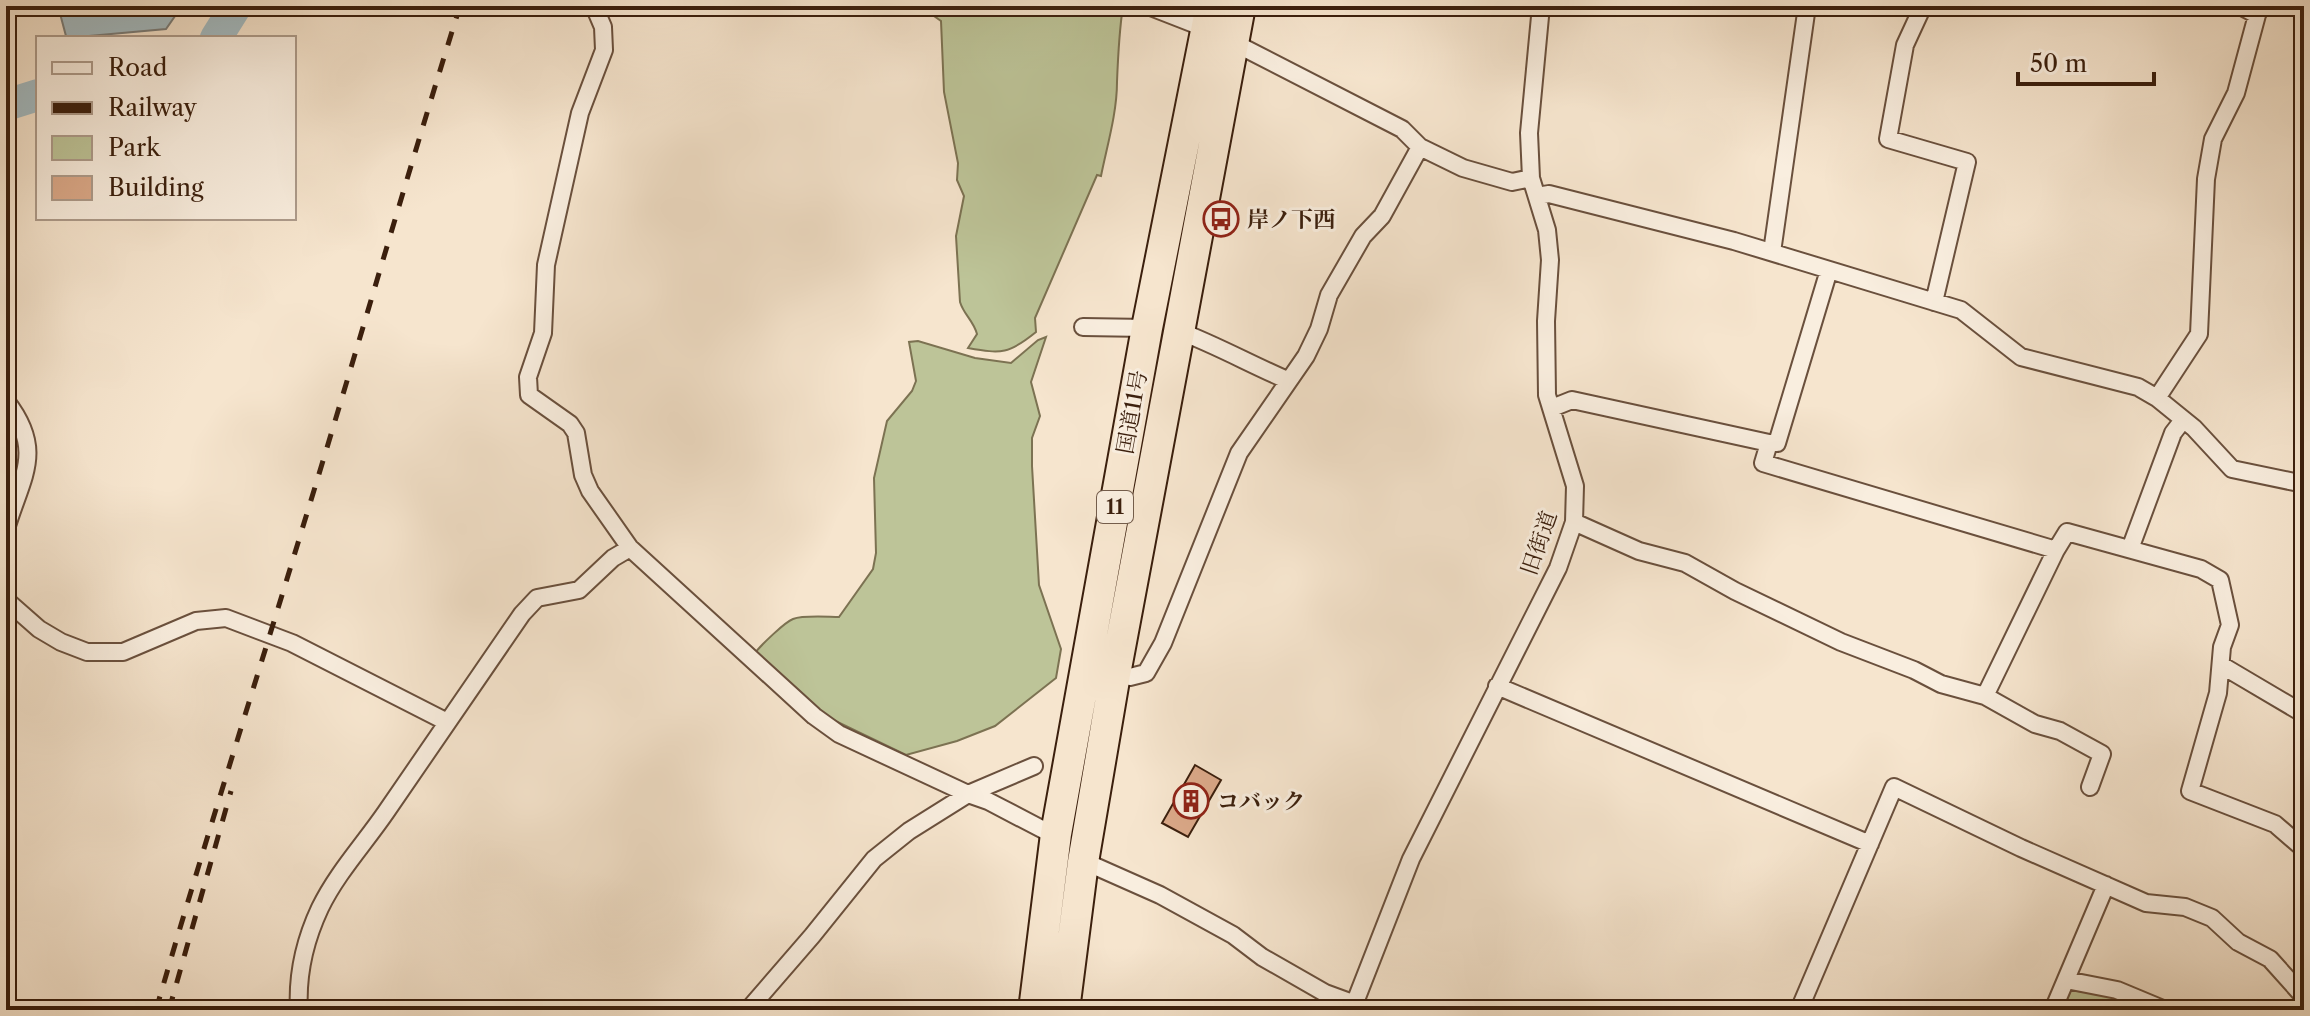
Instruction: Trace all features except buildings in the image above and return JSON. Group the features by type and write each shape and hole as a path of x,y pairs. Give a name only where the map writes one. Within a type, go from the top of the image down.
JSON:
{"highway":[{"name":"国道11号","path":"1034,1010 1056,834 1147,328 1217,26 1240,6"},
{"name":"国道11号","path":"1064,1010 1083,862 1179,331 1217,26"}],"street":[{"path":"594,6 603,27 604,50 580,113 546,265 543,333 528,377 529,395 570,424 576,433 587,483 630,548 814,716 839,734 1056,834 1083,862 1160,895 1233,935 1262,957 1354,1007"},
{"path":"1148,6 1217,26 1402,129 1420,147 1463,168 1512,182 1531,178"},
{"name":"旧街道","path":"1354,1007 1411,859 1558,568 1574,522 1575,486 1547,395 1546,321 1550,260 1547,230 1531,178 1529,133 1541,6"},
{"path":"1772,252 1807,6"},
{"path":"1923,6 1905,45 1888,139 1967,162 1934,302"},
{"path":"2157,398 2199,334 2206,179 2213,139 2236,93 2259,10 2240,6"},
{"path":"1115,674 1130,677 1146,673 1163,643 1239,453 1306,356 1319,329 1329,295 1363,236 1382,216 1420,147"},
{"path":"1537,196 1549,194 1772,252 1961,310 2021,357 2138,387 2157,398 2194,428 2232,469 2304,484"},
{"path":"1552,408 1572,400 1777,443 1829,270"},
{"path":"1083,327 1147,328"},
{"path":"1179,331 1219,346 1239,359 1287,380"},
{"path":"6,401 20,419 27,434 29,450 6,529"},
{"path":"2130,549 2173,433 2183,420"},
{"path":"1769,443 1763,463 2056,550"},
{"path":"1574,522 1639,551 1685,563 1841,642 1914,670 1941,684 1985,696 2035,724 2060,731 2102,754 2090,787"},
{"path":"1985,696 2067,532 2201,569 2220,580 2230,625 2222,647 2218,693 2190,791 2275,824 2304,849"},
{"path":"299,1010 298,990 303,957 319,909 341,872 529,605 537,598 579,590 613,558 630,548"},
{"path":"6,600 39,629 87,652 123,652 196,621 226,618 292,643 447,722"},
{"path":"2221,665 2304,714"},
{"path":"1497,686 1870,844"},
{"path":"748,1010 874,859 909,831 968,794 1034,766"},
{"path":"1799,1010 1894,787 2146,903 2185,907 2212,918 2238,942 2270,959 2304,997"},
{"path":"2053,1010 2106,885"},
{"path":"2066,980 2117,990 2165,1010"}],"green space":[{"path":"935,6 1123,6 1115,106 1101,176 1097,175 1035,318 1036,332 1019,345 1005,350 968,348 977,334 960,302 956,236 964,196 957,180 958,163 944,92 941,21 934,16"},
{"path":"1046,337 1031,382 1040,416 1032,438 1032,466 1039,585 1061,649 1056,678 995,726 957,741 906,755 825,716 755,653 793,619 839,617 873,569 876,553 874,478 887,421 912,391 916,381 909,342 918,341 975,358 1011,363"},
{"path":"2071,990 2111,996 2146,1010 2062,1010"}],"water":[{"path":"58,6 182,6 166,29 66,36"}],"waterway":[{"path":"217,36 236,6"},
{"path":"6,105 36,96"}],"railway":[{"path":"156,1010 460,6"},
{"path":"169,1010 231,791"}],"place":[{"name":"岸ノ下西","path":"1221,219"},
{"name":"コバック","path":"1191,801"}]}
